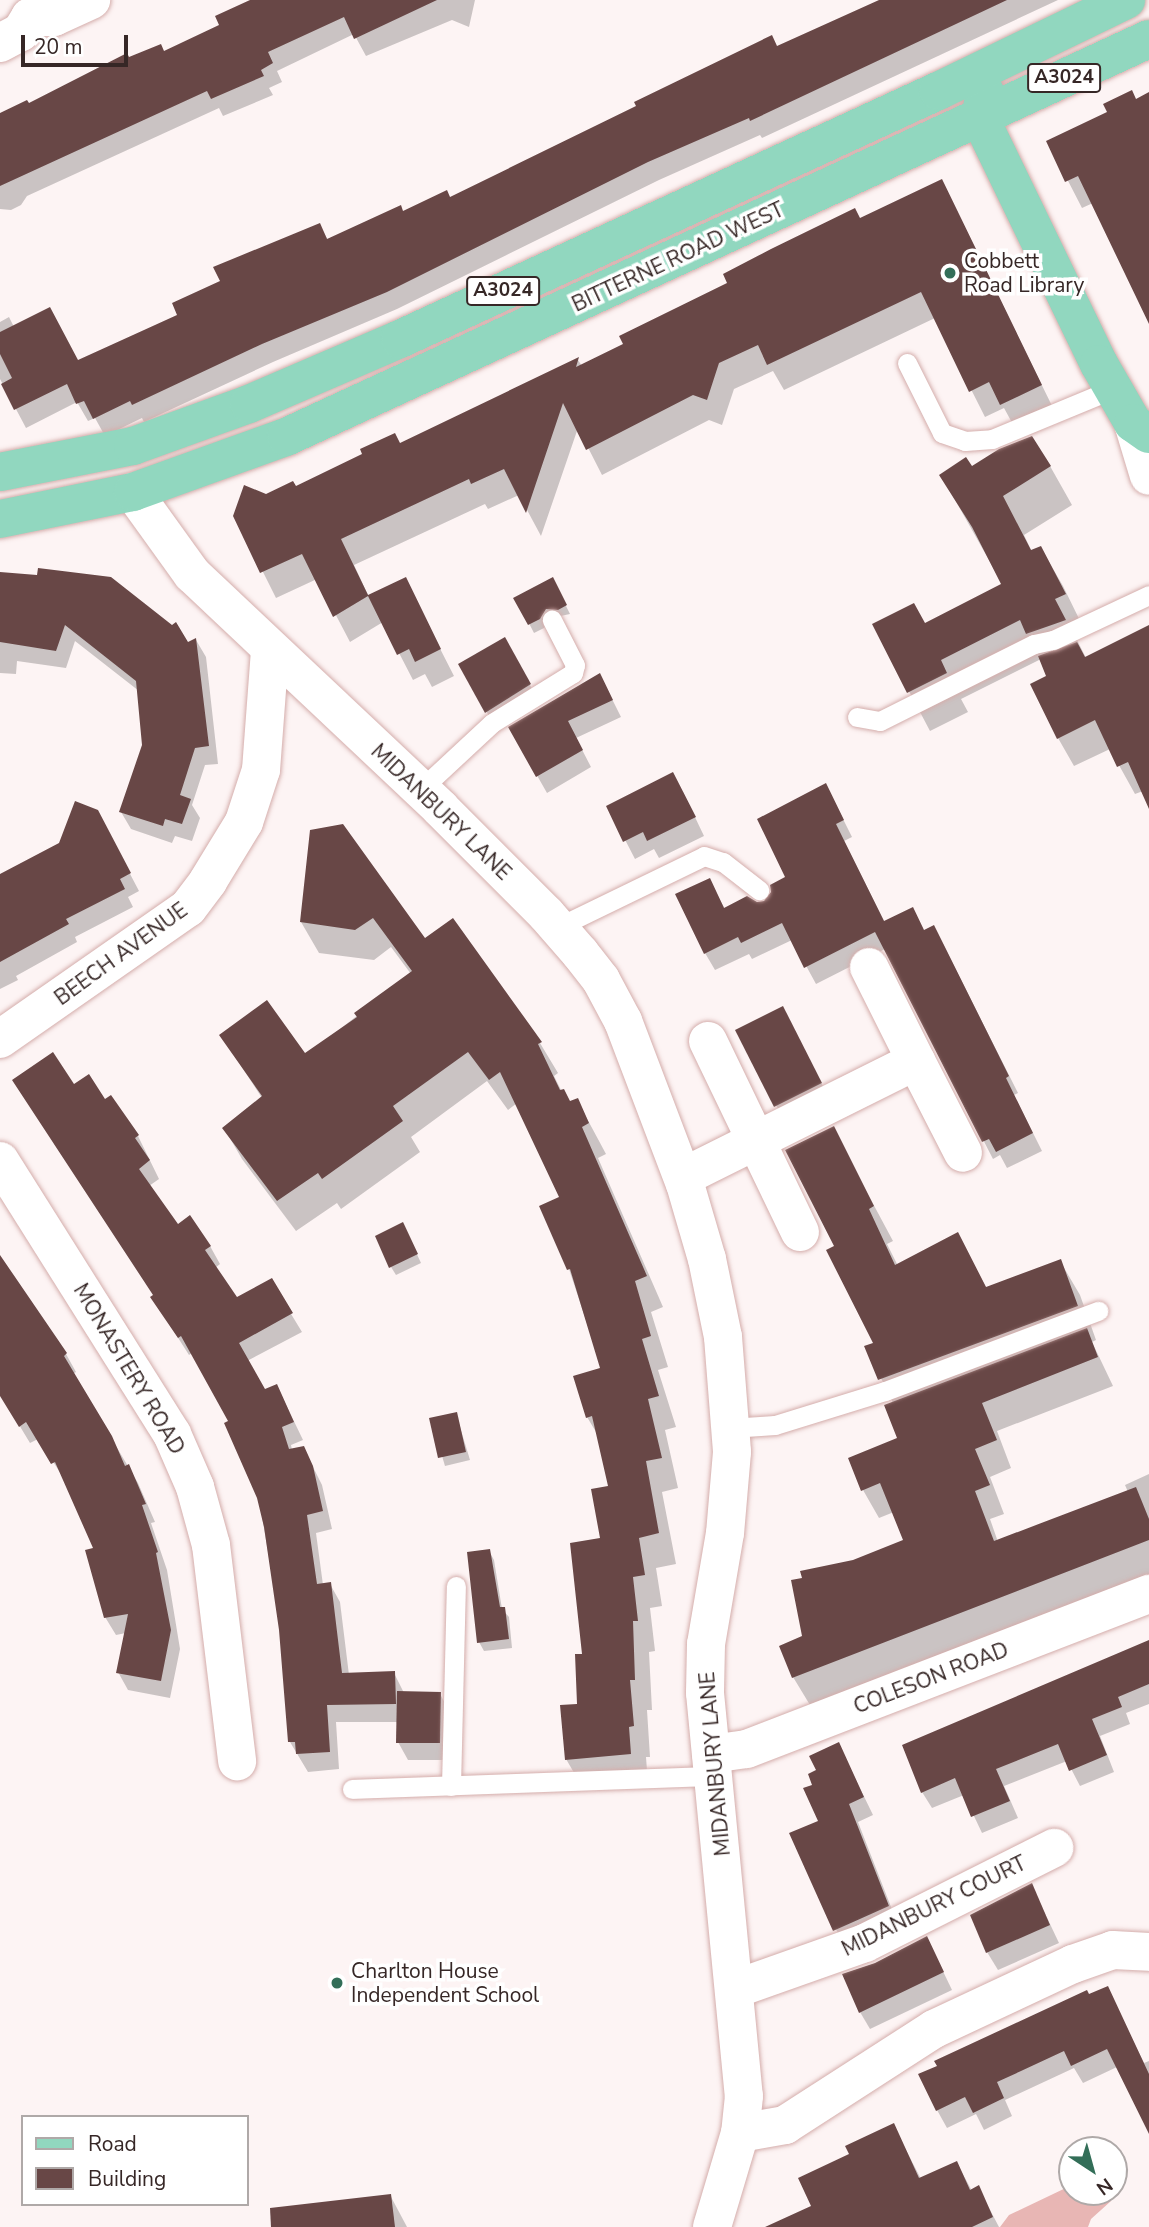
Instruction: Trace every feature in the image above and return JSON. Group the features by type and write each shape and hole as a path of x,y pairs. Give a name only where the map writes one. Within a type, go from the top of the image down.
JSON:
{"main road":[{"name":"BITTERNE ROAD WEST","path":"0,472 133,446 249,404 400,339 990,66 1126,0"},
{"name":"BITTERNE ROAD WEST","path":"0,519 133,492 286,437 1149,39"},
{"path":"990,66 979,118 1134,413"}],"street":[{"path":"0,43 22,32 22,9 54,17 91,0"},
{"path":"1134,413 1149,476"},
{"name":"MIDANBURY LANE","path":"133,492 192,574 270,651 420,790 558,927 601,980 623,1021 683,1177 707,1259 723,1338 730,1429 731,1473 726,1533 706,1644 705,1693 744,2096 740,2133 712,2227"},
{"name":"BEECH AVENUE","path":"0,1039 188,908 215,872 244,822 261,770 270,651"},
{"path":"869,967 963,1153"},
{"path":"708,1041 800,1232"},
{"path":"683,1177 916,1061"},
{"name":"MONASTERY ROAD","path":"0,1161 172,1434 195,1487 211,1545 237,1760"},
{"name":"COLESON ROAD","path":"713,1765 747,1749 1149,1594"},
{"name":"MIDANBURY COURT","path":"735,1989 865,1943 1054,1848"},
{"path":"740,2133 785,2125 934,2029 1073,1964 1113,1950 1149,1952"}],"lane":[{"path":"907,363 942,433 964,441 992,439 1134,413"},
{"path":"857,717 880,721 1034,644 1053,640 1149,595"},
{"path":"420,790 492,723 573,673 575,665 552,620"},
{"path":"558,927 704,856 723,863 759,890"},
{"path":"730,1429 775,1425 885,1391 1098,1311"},
{"path":"451,1786 456,1586"},
{"path":"352,1788 451,1786 713,1765"}],"shaded area":[{"path":"1058,2192 1058,2206 1105,2206 1091,2219 1088,2227 1000,2227 1009,2215"}],"building":[{"path":"250,0 437,0 354,39 344,17 268,52 273,63 261,70 264,76 211,99 207,91 0,186 0,113 27,100 29,103 127,53 129,57 161,44 164,51 219,25 215,16"},
{"path":"879,0 1007,0 750,121 749,118 648,162 387,292 262,344 132,405 130,401 93,419 84,401 76,404 67,384 14,410 1,384 12,378 0,354 0,332 50,307 78,360 177,315 172,303 220,281 213,267 320,223 327,239 401,205 403,211 447,190 450,197 636,106 634,102 772,35 777,46"},
{"path":"1132,90 1136,99 1149,92 1149,324 1078,176 1065,182 1046,141 1107,112 1103,104"},
{"path":"942,179 1042,385 1000,405 989,382 969,392 921,292 767,365 758,345 719,363 707,400 693,395 586,450 563,403 526,513 504,469 471,484 469,479 341,539 368,595 406,577 441,649 415,662 409,649 397,655 368,596 333,617 302,554 260,573 233,516 244,485 266,494 293,481 296,486 362,454 360,449 395,433 400,443 579,357 576,367 623,344 619,336 727,283 723,274 771,249 855,208 860,218"},
{"path":"1032,436 1051,466 1003,496 1031,550 1041,546 1066,594 1055,599 1066,620 1026,634 1020,620 941,660 947,673 907,693 872,624 914,603 925,623 1001,584 972,527 939,475 966,457 972,466 999,449"},
{"path":"38,568 111,577 172,625 176,622 188,642 196,638 209,746 195,748 180,795 191,799 182,824 165,819 163,826 119,812 142,745 136,681 65,625 56,651 0,642 0,572 37,575"},
{"path":"553,577 567,605 558,610 546,609 540,619 528,625 513,598"},
{"path":"1149,625 1149,809 1128,762 1117,767 1095,720 1057,739 1030,684 1046,676 1038,656 1077,642 1085,657"},
{"path":"505,637 531,684 485,713 458,664"},
{"path":"600,673 613,700 568,721 583,750 536,777 508,727"},
{"path":"673,772 696,817 647,841 643,832 623,842 606,806"},
{"path":"826,783 844,820 836,824 884,921 913,907 924,930 934,925 1009,1076 1006,1078 1033,1133 996,1152 989,1139 982,1142 875,932 804,968 782,923 741,943 738,937 704,954 675,894 710,878 724,908 747,896 757,902 764,901 771,892 770,885 785,877 757,819"},
{"path":"75,801 98,810 131,873 120,879 125,889 66,919 69,924 0,962 0,874 59,843"},
{"path":"343,824 425,938 453,918 542,1042 538,1044 560,1090 564,1089 570,1101 578,1098 589,1123 582,1127 647,1276 635,1281 651,1336 642,1339 659,1396 648,1399 662,1458 646,1461 659,1533 639,1538 645,1575 633,1577 638,1621 633,1621 635,1680 630,1680 634,1726 629,1727 631,1754 565,1760 560,1705 577,1704 575,1654 582,1654 570,1543 600,1538 591,1489 608,1486 592,1416 586,1418 573,1376 600,1368 570,1269 567,1270 539,1206 559,1197 500,1072 489,1080 468,1052 393,1106 403,1121 322,1179 318,1173 277,1201 222,1128 262,1096 219,1035 267,1000 305,1053 357,1017 354,1013 412,971 373,918 355,930 300,922 310,830"},
{"path":"783,1006 822,1083 774,1107 735,1030"},
{"path":"53,1052 74,1084 89,1074 105,1099 111,1095 139,1135 135,1138 150,1160 139,1169 178,1224 190,1215 211,1246 205,1250 237,1297 272,1278 293,1313 239,1343 265,1389 277,1384 294,1422 282,1427 289,1449 304,1446 313,1466 323,1511 307,1515 317,1584 331,1582 342,1673 395,1671 396,1704 327,1705 330,1752 296,1754 295,1742 288,1742 279,1630 264,1527 257,1498 224,1423 228,1421 181,1336 178,1338 150,1297 153,1295 12,1080"},
{"path":"834,1126 874,1206 869,1209 895,1265 958,1232 986,1287 1061,1259 1078,1306 878,1380 864,1346 873,1343 826,1250 834,1246 785,1150"},
{"path":"403,1222 418,1254 389,1268 375,1236"},
{"path":"0,1255 67,1353 64,1356 112,1436 125,1466 129,1464 146,1504 142,1505 158,1552 156,1553 171,1630 161,1681 116,1673 128,1614 104,1618 85,1550 93,1548 55,1462 51,1464 26,1422 19,1427 0,1396"},
{"path":"1087,1328 1098,1357 982,1403 997,1440 975,1449 990,1485 975,1491 994,1541 1136,1487 1149,1519 1149,1540 792,1678 779,1646 802,1636 791,1580 802,1578 800,1571 853,1560 903,1540 880,1483 861,1491 848,1458 897,1438 884,1405"},
{"path":"457,1412 466,1452 438,1458 429,1418"},
{"path":"490,1549 500,1607 505,1607 509,1639 477,1643 467,1552"},
{"path":"1149,1640 1149,1684 1118,1697 1122,1707 1092,1719 1107,1755 1069,1771 1058,1744 996,1769 1010,1801 971,1817 955,1778 921,1793 902,1745"},
{"path":"397,1691 441,1692 440,1743 396,1743"},
{"path":"839,1742 864,1797 849,1804 889,1906 833,1931 789,1833 818,1821 803,1788 812,1785 808,1774 816,1770 809,1756"},
{"path":"1032,1883 1050,1925 986,1953 970,1915"},
{"path":"927,1936 944,1972 859,2013 842,1974 875,1963"},
{"path":"1108,1986 1149,2074 1149,2134 1107,2049 1071,2066 1064,2051 997,2082 1004,2098 973,2113 965,2097 936,2111 918,2074 937,2066 934,2061 1087,1990 1089,1994"},
{"path":"894,2123 919,2178 957,2161 970,2190 979,2185 993,2217 972,2227 765,2227 811,2206 798,2178 849,2154 845,2146"},
{"path":"391,2194 395,2227 271,2227 270,2208"}],"place":[{"name":"Cobbett Road Library","path":"950,273"},
{"name":"Charlton House Independent School","path":"337,1983"}]}
